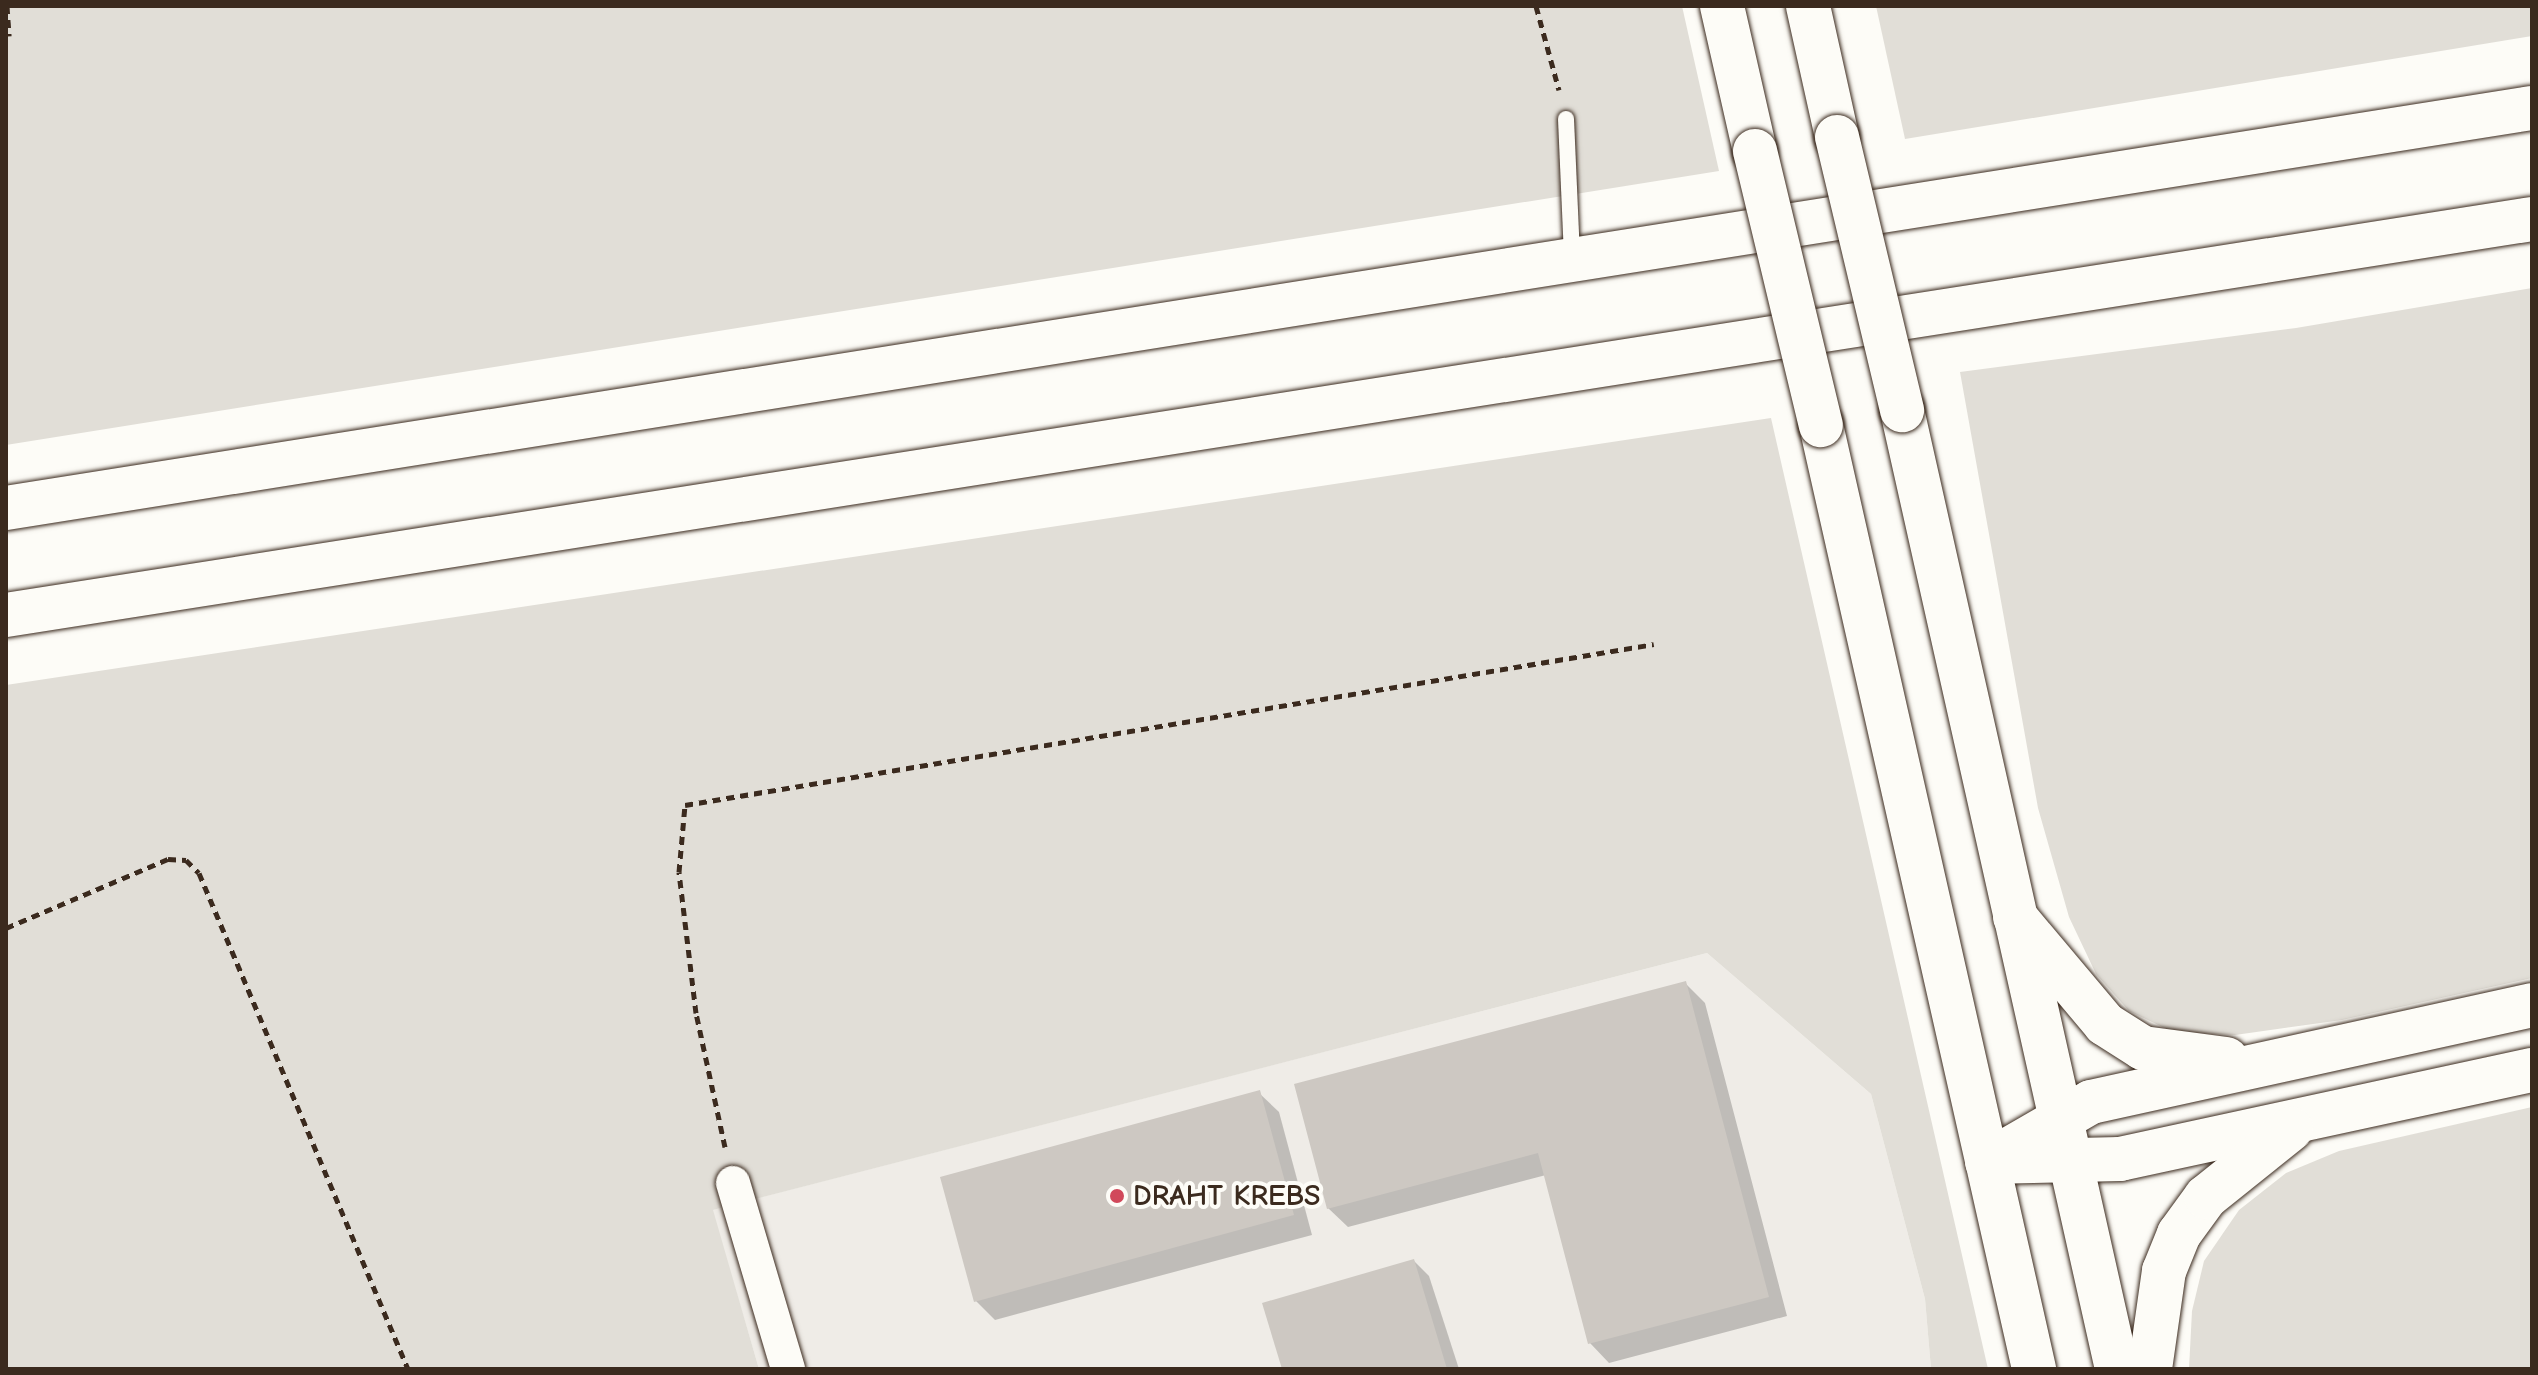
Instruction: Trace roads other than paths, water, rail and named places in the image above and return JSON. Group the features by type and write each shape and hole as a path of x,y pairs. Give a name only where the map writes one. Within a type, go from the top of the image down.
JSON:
{"main road":[{"path":"1722,6 1821,425 2034,1369"},
{"path":"1808,6 2117,1369"},
{"path":"6,508 2532,108"},
{"path":"6,615 2532,219"},
{"path":"2015,917 2105,1024 2143,1048 2280,1062"},
{"path":"2064,1139 2091,1102 2532,1005"},
{"path":"1987,1162 2064,1139 2120,1159 2297,1124 2532,1070"},
{"path":"2150,1369 2164,1271 2179,1234 2206,1197 2297,1124"}],"street":[{"path":"733,1183 788,1369"}],"lane":[{"path":"1566,119 1572,261"}],"place":[{"name":"DRAHT KREBS","path":"1117,1196"}]}
